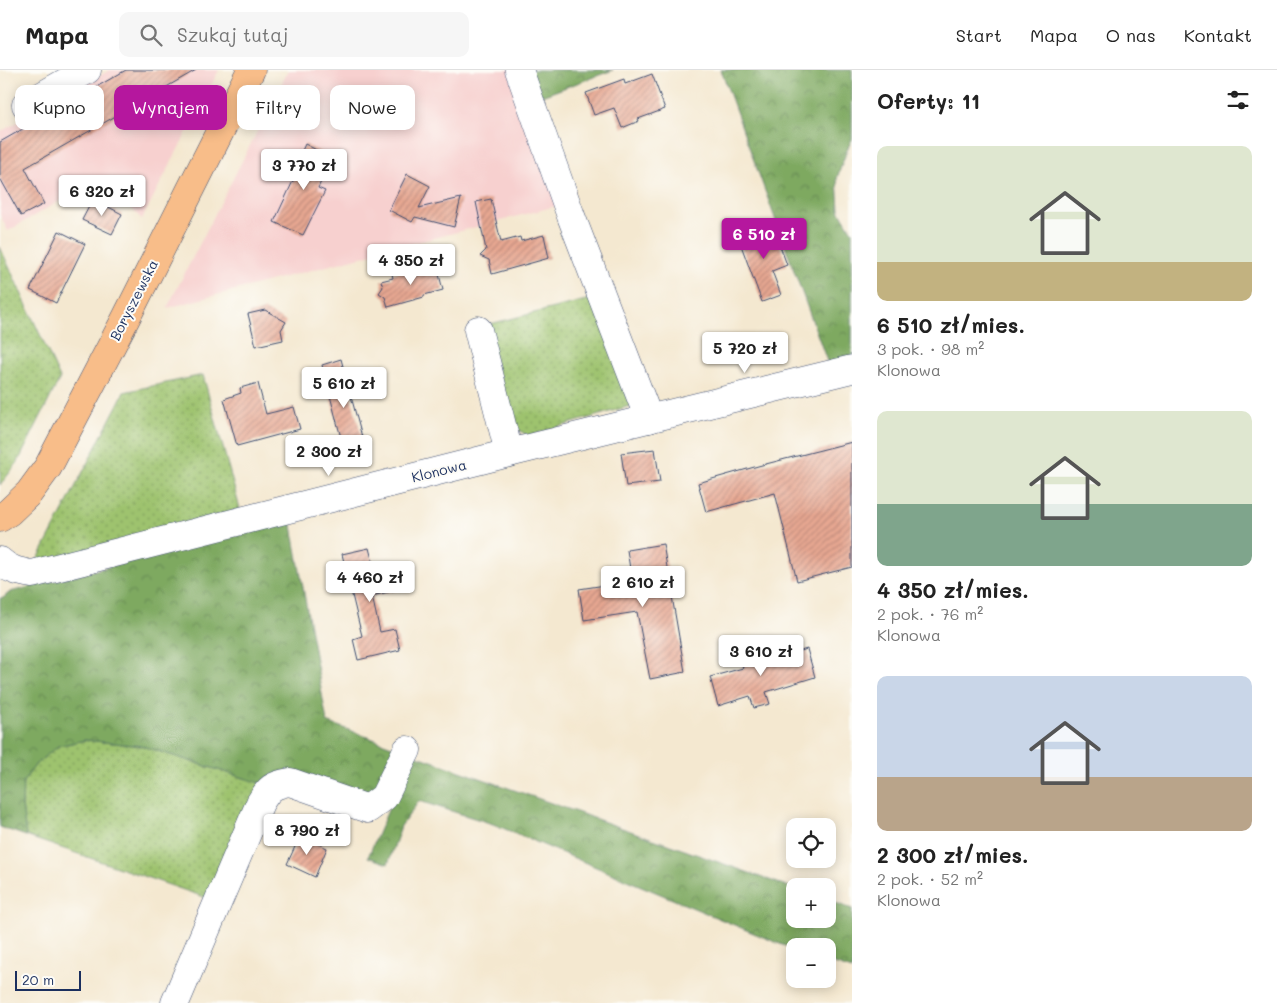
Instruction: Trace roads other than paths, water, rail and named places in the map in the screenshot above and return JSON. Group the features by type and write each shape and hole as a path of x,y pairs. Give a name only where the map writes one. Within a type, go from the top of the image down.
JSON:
{"main road":[{"name":"Boryszewska","path":"0,518 30,493 52,460 251,70"}],"street":[{"path":"61,85 87,70"},
{"path":"519,70 571,216 649,419"},
{"path":"478,330 509,453"},
{"name":"Klonowa","path":"0,561 16,571 32,574 509,453 852,369"},
{"path":"175,1003 260,803 268,789 290,782 368,809 384,797 406,750"}]}
